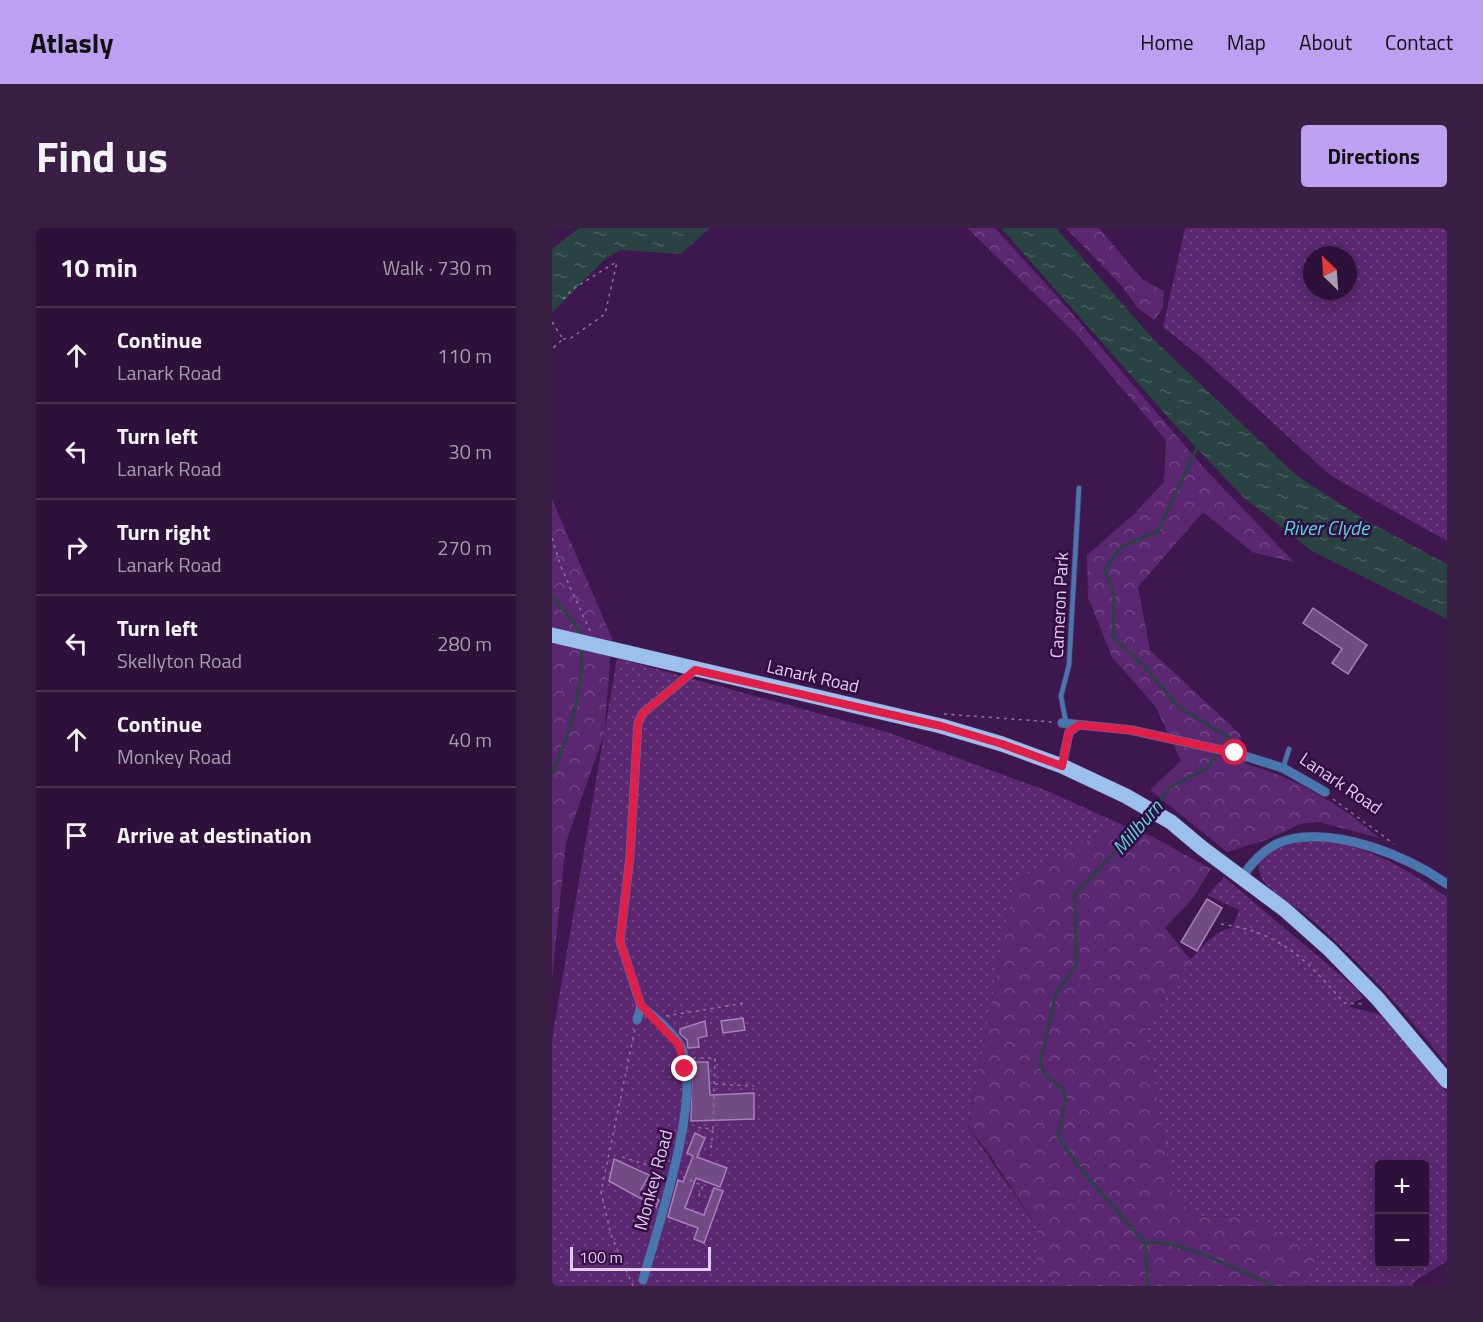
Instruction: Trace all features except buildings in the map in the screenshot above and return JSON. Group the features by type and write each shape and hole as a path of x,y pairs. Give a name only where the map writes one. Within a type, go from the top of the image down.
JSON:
{"main road":[{"name":"Lanark Road","path":"552,635 941,726 1002,744 1062,766 1126,796 1171,822 1313,935 1378,999 1447,1081"}],"street":[{"path":"637,1020 641,1005 620,941 630,856 638,723 643,713 695,670"},
{"name":"Lanark Road","path":"1064,723 1131,730 1235,753 1283,768 1325,792"},
{"path":"1062,766 1069,732 1079,725"},
{"path":"1242,877 1256,858 1286,840 1317,836 1364,844 1428,871 1447,884"},
{"name":"Monkey Road","path":"641,1005 658,1020 679,1045 683,1058 684,1126 643,1280"}],"lane":[{"name":"Cameron Park","path":"1064,723 1061,696 1069,665 1079,488"},
{"path":"1283,768 1289,749"}],"path":[{"path":"552,350 563,339 571,338 605,314 616,275 617,262 573,289 563,299"},
{"path":"552,322 563,339"},
{"path":"552,538 561,567 593,636 591,644"},
{"path":"944,714 1064,723"},
{"name":"Lanark Road","path":"1325,792 1401,849"},
{"path":"1221,924 1247,927 1279,942 1311,964 1344,1003 1371,1005 1378,999"},
{"path":"658,1020 745,1004"},
{"path":"633,1286 611,1235 601,1192 637,1020"},
{"path":"683,1058 715,1058 711,1148"},
{"path":"714,1084 754,1086"},
{"path":"684,1126 713,1129"}],"green space":[{"path":"967,228 995,228 1056,295 1205,469 1294,562 1252,552 1203,512 1138,587 1150,650 1240,734 1246,764 1282,776 1316,793 1349,814 1379,838 1319,822 1300,824 1269,839 1227,852 1150,790 1181,761 1155,706 1112,657 1088,597 1087,555 1133,515 1164,482 1166,440 1076,334"},
{"path":"1066,228 1099,228 1142,279 1164,291 1163,308 1154,320 1137,307 1121,285"},
{"path":"1185,228 1447,228 1447,541 1330,475 1202,358 1163,327"},
{"path":"552,499 612,638 604,735 566,842 552,979"},
{"path":"617,658 890,733 1050,792 1118,823 1014,882 968,1127 1037,1227 1037,1273 1067,1286 552,1286 552,1039"},
{"path":"1118,823 1153,837 1211,869 1193,898 1165,928 1191,960 1145,1028 1173,1192 1194,1217 1244,1216 1319,1253 1302,1286 1067,1286 1037,1273 1037,1227 990,1155 968,1127 1014,882"},
{"path":"1307,841 1346,845 1364,850 1414,875 1447,897 1447,1065 1415,1025 1362,968 1306,915 1275,893 1262,879 1259,871 1261,858 1280,847"},
{"path":"1224,877 1357,989 1363,998 1352,1003 1350,1007 1379,1014 1411,1047 1447,1093 1447,1261 1416,1280 1412,1286 1302,1286 1318,1253 1244,1216 1194,1217 1173,1192 1145,1028 1183,970 1207,942 1220,932 1232,928 1239,910 1207,895"}],"water":[{"path":"579,228 710,228 681,254 621,250 605,259 552,313 552,249"},
{"name":"River Clyde","path":"1001,228 1056,228 1155,341 1296,475 1365,520 1447,564 1447,619 1312,551 1243,497 1175,425"}],"waterway":[{"name":"Millburn","path":"1155,809 1170,787 1207,768 1229,737 1177,706 1146,668 1113,637 1114,595 1105,570 1121,547 1158,531 1198,446"},
{"path":"552,596 581,632 581,636"},
{"path":"552,774 565,743 578,695 581,646"},
{"name":"Millburn","path":"1148,1286 1145,1243 1078,1166 1058,1137 1066,1100 1063,1089 1046,1076 1040,1064 1056,993 1076,965 1075,894 1149,816"},
{"path":"1145,1243 1158,1242 1191,1250 1274,1286"}],"route":[{"path":"685,1069 679,1045 661,1023 641,1005 624,958 620,931 630,856 638,723 643,713 695,670 941,726 1002,744 1062,766 1069,732 1079,725 1131,730 1235,753"}]}
